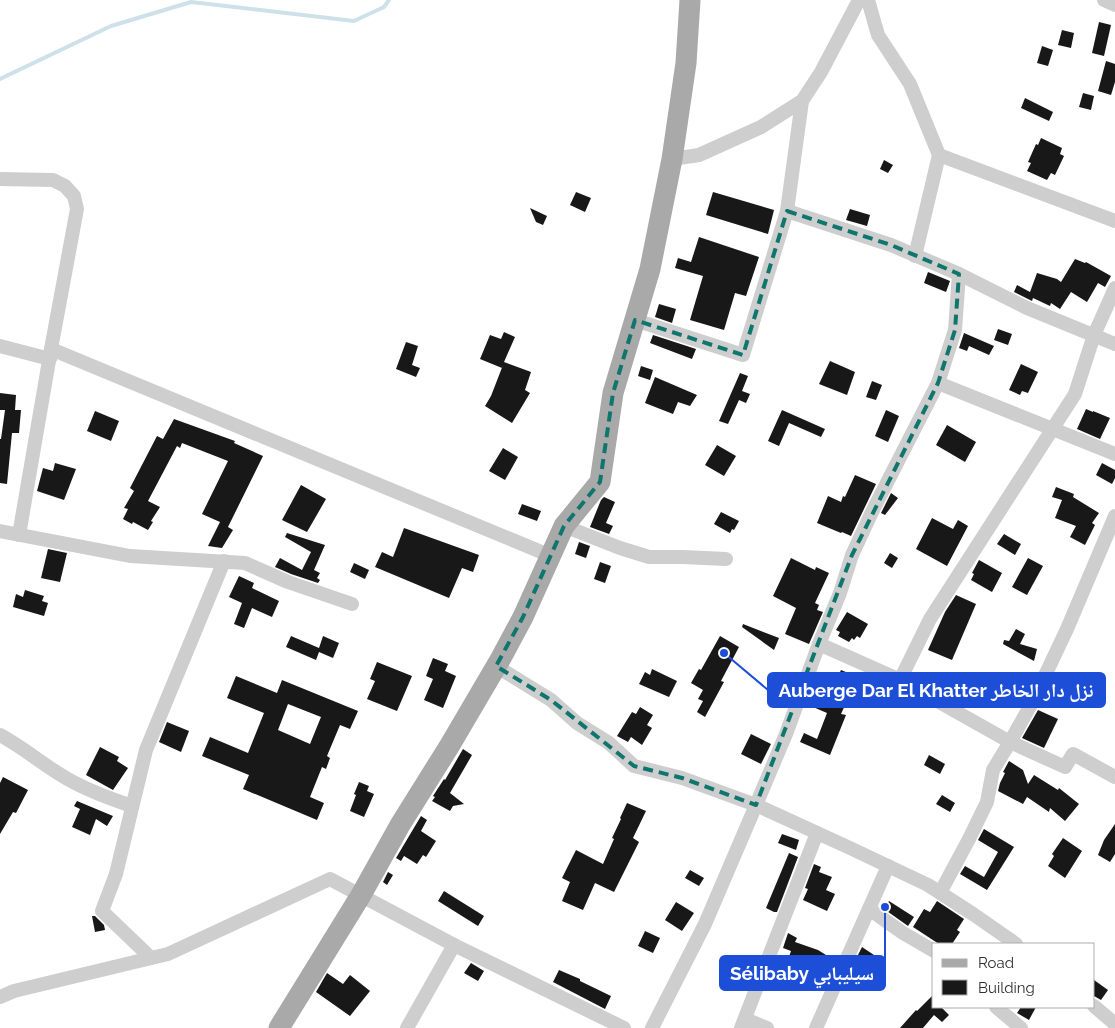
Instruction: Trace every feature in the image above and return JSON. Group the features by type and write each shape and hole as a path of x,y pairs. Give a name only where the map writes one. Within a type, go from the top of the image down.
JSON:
{"main road":[{"path":"280,1028 496,666 523,617 564,526 600,482 613,393 650,269 672,159 686,62 690,0"}],"street":[{"path":"672,159 699,155 761,127 802,101 821,72 859,0"},
{"path":"868,0 878,35 910,84 939,155 915,256"},
{"path":"1104,0 1115,5"},
{"path":"635,320 743,355 787,211 802,101"},
{"path":"939,155 1115,221"},
{"path":"0,179 53,180 65,186 74,196 77,209 19,535"},
{"path":"787,211 891,245 959,274 1027,308 1115,344"},
{"path":"652,1028 705,924 756,805 786,734 840,593 852,555 938,383 954,330 959,274"},
{"path":"900,680 930,619 1075,394 1094,335 1115,288"},
{"path":"0,346 50,354 551,556"},
{"path":"938,383 1115,454"},
{"path":"940,893 987,802 993,770 1033,701 1067,629 1115,516"},
{"path":"564,526 649,557 726,559"},
{"path":"0,531 130,556 245,563 288,582 352,604"},
{"path":"151,958 102,911 116,874 146,750 224,562"},
{"path":"819,644 900,680 1010,742 1065,767 1074,754 1115,777"},
{"path":"496,666 551,700 578,723 609,743 634,766 682,778 756,805 888,866 928,885 1015,943"},
{"path":"0,735 23,748 71,781 100,795 132,806"},
{"path":"767,1028 743,1024 817,834"},
{"path":"816,1028 888,866"},
{"path":"0,997 14,991 168,954 330,879 454,945 624,1028"},
{"path":"869,909 932,950"},
{"path":"408,1028 454,945"},
{"path":"1095,1007 1115,1024"},
{"path":"997,1008 1021,1028"}],"highlighted area":[{"path":"787,211 891,245 959,274 955,330 938,383 852,555 756,805 682,778 634,766 551,700 496,666 523,617 564,526 600,482 613,393 635,320 743,355"}],"building":[{"path":"1099,22 1111,25 1104,56 1092,53"},
{"path":"1062,30 1074,33 1071,48 1058,45"},
{"path":"1042,46 1053,50 1048,66 1037,63"},
{"path":"1106,61 1115,64 1115,82 1111,95 1098,91"},
{"path":"1083,93 1094,96 1091,110 1079,107"},
{"path":"1025,98 1053,112 1049,121 1021,108"},
{"path":"1041,138 1062,148 1060,154 1064,156 1055,175 1051,173 1047,180 1027,171 1031,163 1028,162 1036,144 1038,145"},
{"path":"884,160 893,165 888,173 880,169"},
{"path":"576,192 591,198 585,212 570,205"},
{"path":"713,192 774,210 768,234 706,215"},
{"path":"530,208 547,216 543,225 536,222"},
{"path":"850,209 870,215 867,226 846,220"},
{"path":"699,237 759,257 746,296 735,293 724,330 690,320 703,276 675,268 678,258 691,262"},
{"path":"1075,259 1086,262 1111,276 1105,287 1098,283 1087,302 1071,292 1060,309 1051,303 1050,306 1033,298 1032,301 1014,292 1017,285 1030,292 1037,273 1061,282"},
{"path":"928,272 950,281 946,292 924,283"},
{"path":"659,304 676,309 672,323 655,317"},
{"path":"998,329 1012,334 1008,345 994,340"},
{"path":"504,332 515,337 504,362 531,372 525,390 530,393 512,423 485,406 502,368 480,359 490,335 501,339"},
{"path":"964,333 994,346 989,355 969,346 967,351 959,348"},
{"path":"653,335 696,349 692,359 650,343"},
{"path":"406,342 418,346 412,365 420,368 416,377 396,369"},
{"path":"830,361 855,372 847,395 819,384"},
{"path":"1021,364 1038,372 1028,393 1022,391 1020,395 1009,390"},
{"path":"641,366 653,370 650,380 638,376"},
{"path":"740,373 748,376 742,391 750,394 746,403 739,400 728,424 719,421"},
{"path":"655,377 697,395 690,406 678,402 673,414 645,403"},
{"path":"872,381 882,385 876,400 866,397"},
{"path":"0,393 16,395 15,410 21,410 19,433 12,433 7,484 0,483 0,439 5,410 0,410"},
{"path":"1086,409 1110,418 1100,439 1077,429"},
{"path":"782,410 825,429 821,437 789,423 779,446 768,441"},
{"path":"886,410 899,416 888,442 875,436"},
{"path":"95,411 119,421 111,441 87,431"},
{"path":"174,419 235,441 234,443 263,456 228,527 233,530 222,548 208,546 220,522 202,514 228,461 182,443 180,448 177,446 148,501 160,507 151,521 153,522 148,530 123,519 128,509 124,508 134,491 130,488 157,436 163,439"},
{"path":"947,425 976,442 965,462 936,445"},
{"path":"717,445 736,456 724,476 705,465"},
{"path":"503,448 518,457 505,480 489,471"},
{"path":"55,463 76,469 64,500 37,491 43,468 53,471"},
{"path":"1102,463 1115,470 1115,478 1112,484 1096,475"},
{"path":"855,475 876,484 851,536 817,523 828,496 841,502"},
{"path":"301,485 326,499 307,532 282,520"},
{"path":"1056,487 1074,494 1073,497 1099,513 1092,523 1095,525 1085,545 1070,537 1076,526 1055,518 1062,500 1052,497"},
{"path":"891,493 898,498 885,515 881,513"},
{"path":"604,497 615,502 606,523 613,526 609,534 590,527"},
{"path":"522,504 541,511 537,521 518,514"},
{"path":"721,512 739,521 730,533 714,524"},
{"path":"932,518 953,529 958,520 968,526 947,566 916,549"},
{"path":"404,528 479,555 473,572 462,568 449,598 375,567 382,552 393,557"},
{"path":"287,533 325,545 314,570 320,573 317,578 320,580 318,583 275,567 280,558 302,570 311,552 285,537"},
{"path":"1004,534 1021,544 1015,555 997,544"},
{"path":"579,542 590,546 586,558 575,554"},
{"path":"48,549 67,553 60,582 41,578"},
{"path":"890,553 898,558 892,568 884,563"},
{"path":"791,558 815,570 816,567 829,573 815,603 819,605 817,610 823,612 809,644 785,634 796,608 773,596"},
{"path":"1028,558 1043,566 1027,595 1012,587"},
{"path":"979,560 1002,573 992,592 971,580 974,574 972,573"},
{"path":"600,562 611,566 605,583 594,579"},
{"path":"354,563 369,570 365,579 350,572"},
{"path":"239,576 254,583 252,588 279,601 272,617 252,608 244,628 234,624 242,603 229,597"},
{"path":"25,590 44,596 42,601 48,603 44,616 13,607 16,594 23,597"},
{"path":"956,595 976,604 952,660 928,650 945,612"},
{"path":"847,612 868,624 860,638 857,636 849,642 838,636 840,632 836,630"},
{"path":"743,624 779,638 774,650 742,627"},
{"path":"1016,629 1025,634 1020,644 1037,649 1034,661 1003,644 1004,640 1009,641"},
{"path":"291,636 319,648 323,636 339,643 333,658 319,652 316,660 286,647"},
{"path":"720,636 739,647 721,681 724,682 705,717 697,712 703,701 698,699 703,690 691,683 699,669 701,670"},
{"path":"433,658 448,664 445,671 456,676 443,708 424,700 433,679 426,676"},
{"path":"377,662 412,676 397,711 367,699 375,681 370,679"},
{"path":"652,669 677,681 669,697 639,684 645,672 650,675"},
{"path":"841,670 858,677 841,714 846,715 830,755 800,742 804,733 817,739 827,713 813,707 819,691 829,696"},
{"path":"236,676 277,693 282,680 358,711 350,729 340,725 327,756 330,758 326,769 322,767 310,797 324,803 317,820 243,789 249,775 202,756 210,737 248,753 264,713 227,698","holes":["288,704 321,717 310,744 278,730"]},
{"path":"640,707 653,715 647,725 652,728 642,745 631,737 628,742 617,736 632,712 636,714"},
{"path":"1038,710 1058,719 1044,748 1022,738"},
{"path":"167,722 189,731 181,752 159,742"},
{"path":"751,734 771,744 761,764 741,754"},
{"path":"100,747 119,757 117,761 128,768 113,790 86,775"},
{"path":"463,749 472,755 450,793 464,804 453,806 450,811 432,801 435,797 433,796 445,780"},
{"path":"929,755 945,764 940,774 924,765"},
{"path":"1009,761 1023,770 1028,784 1034,775 1058,790 1059,788 1079,804 1065,821 1050,808 1049,812 1027,797 1023,804 998,791 1005,773 1003,772"},
{"path":"3,777 28,790 16,813 13,812 0,834 0,783"},
{"path":"359,782 369,786 367,791 374,794 364,817 350,811"},
{"path":"942,795 955,803 950,812 936,804"},
{"path":"77,801 113,816 107,826 96,819 90,835 72,827 80,809 74,806"},
{"path":"627,803 646,811 633,838 639,842 614,892 595,883 583,910 562,901 570,882 562,878 576,850 603,864"},
{"path":"421,816 427,820 421,831 436,841 426,857 423,855 417,864 404,856 401,861 396,858"},
{"path":"1115,824 1115,854 1110,862 1098,855 1104,840"},
{"path":"984,829 1014,847 987,890 960,874 965,866 984,877 998,852 978,840"},
{"path":"782,834 799,840 796,850 778,843"},
{"path":"1063,838 1082,851 1065,878 1048,866 1054,856 1052,854"},
{"path":"789,853 798,857 777,912 774,912 766,908"},
{"path":"814,864 821,867 819,872 832,877 826,890 835,894 827,911 803,900 808,889 805,888"},
{"path":"690,870 704,878 699,886 685,878"},
{"path":"388,872 393,875 387,885 383,882"},
{"path":"444,891 484,916 478,926 438,901"},
{"path":"889,901 914,917 908,926 884,909"},
{"path":"937,901 964,919 957,930 960,932 953,943 937,943 913,927 924,909 930,912"},
{"path":"676,902 694,913 682,931 665,920"},
{"path":"92,916 95,916 104,925 105,930 95,932"},
{"path":"645,931 660,938 653,953 638,946"},
{"path":"788,933 797,938 795,942 818,950 826,955 821,964 806,955 796,984 781,979 791,951 783,948"},
{"path":"862,947 880,959 874,968 857,957"},
{"path":"471,963 484,971 478,981 464,973"},
{"path":"559,970 611,996 605,1009 553,982"},
{"path":"327,973 343,984 350,975 370,991 350,1016 316,992"},
{"path":"1095,981 1108,990 1101,1000 1095,997"},
{"path":"932,996 932,1008 942,1008 949,1015 942,1022 934,1015 923,1028 900,1028"},
{"path":"1020,1008 1035,1008 1029,1020 1017,1013"}],"waterway":[{"path":"0,79 111,26 191,2 354,21 384,7 389,0"}],"place":[{"name":"Auberge Dar El Khatter نزل دار الخاطر","path":"724,653"},
{"name":"Sélibaby سيليبابي","path":"885,907"}]}
